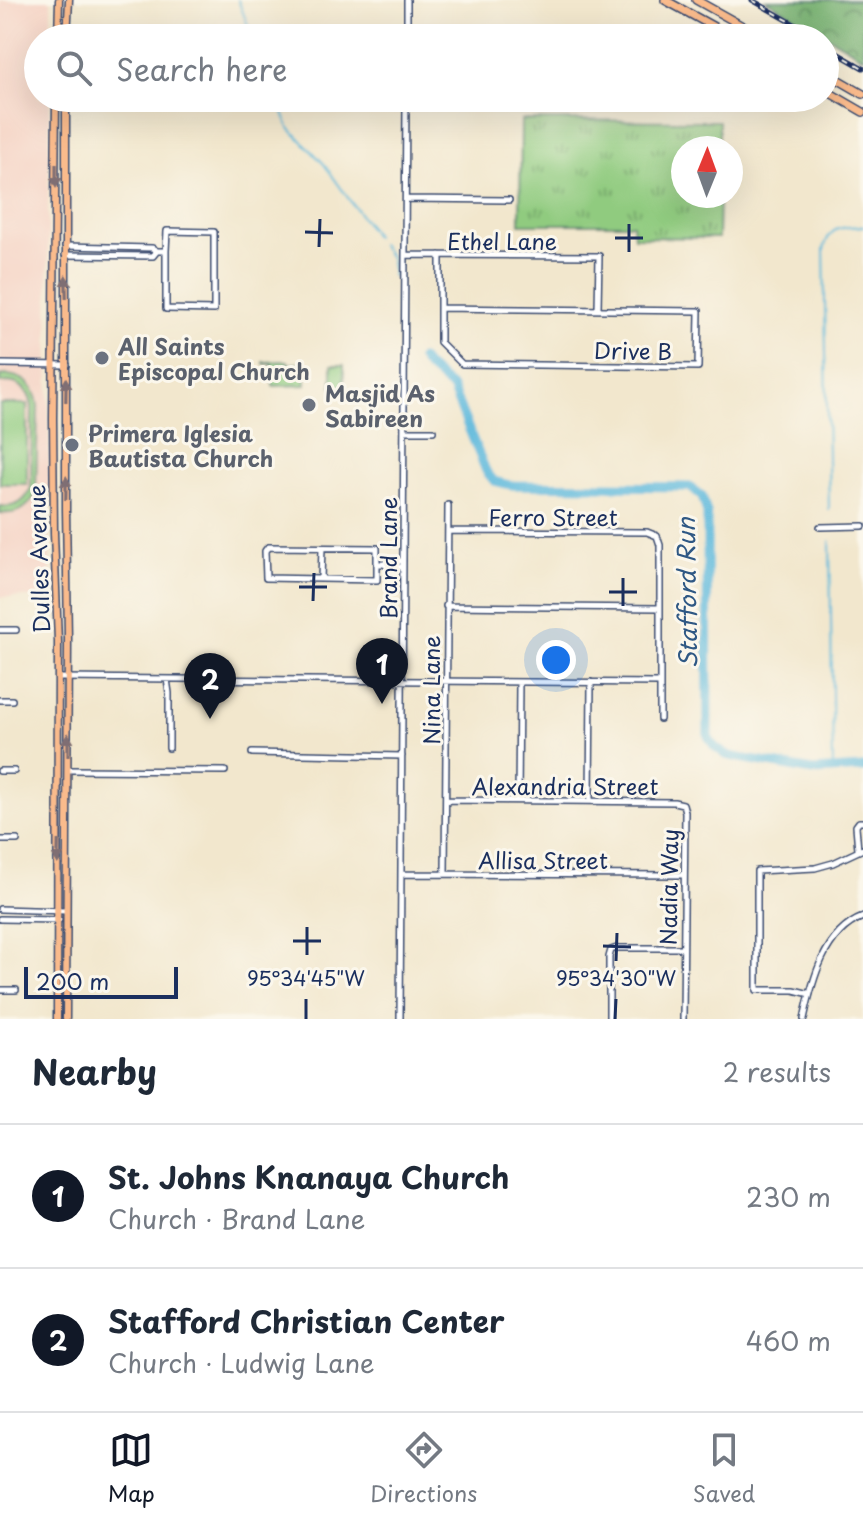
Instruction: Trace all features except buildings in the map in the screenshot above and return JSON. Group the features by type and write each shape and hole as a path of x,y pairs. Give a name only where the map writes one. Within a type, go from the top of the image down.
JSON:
{"highway":[{"path":"665,0 709,24"},
{"path":"696,0 739,24"},
{"path":"839,80 863,94"},
{"path":"839,98 863,112"}],"main road":[{"path":"59,0 59,24"},
{"path":"65,24 69,0"},
{"name":"Dulles Avenue","path":"56,112 54,533 58,678 57,1019"},
{"name":"Dulles Avenue","path":"66,112 66,1019"},
{"path":"58,809 67,810"}],"street":[{"path":"407,0 407,24"},
{"name":"Brand Lane","path":"400,1019 406,112"},
{"path":"406,199 509,200"},
{"path":"167,231 214,232 214,310 166,309 166,251 167,231"},
{"path":"65,246 166,251"},
{"path":"65,255 153,256 157,251"},
{"name":"Ethel Lane","path":"405,255 599,256 598,309"},
{"path":"440,255 440,308"},
{"name":"Drive B","path":"440,308 699,311 698,367 462,364 440,342 440,308"},
{"path":"0,364 67,365"},
{"path":"404,431 433,431"},
{"name":"Nina Lane","path":"445,874 448,505"},
{"path":"820,527 863,526"},
{"name":"Ferro Street","path":"448,531 647,532 657,536 660,545 659,608"},
{"path":"268,547 377,548 381,564 377,580 266,578 265,551 268,547"},
{"path":"321,579 322,548"},
{"path":"381,564 388,567 403,564"},
{"path":"446,606 659,608 660,719"},
{"path":"0,630 16,630"},
{"path":"58,678 659,683"},
{"path":"167,679 169,748"},
{"path":"518,800 519,682"},
{"path":"590,801 591,682"},
{"path":"0,700 12,700"},
{"path":"252,753 402,756"},
{"path":"68,770 225,771"},
{"path":"0,771 14,771"},
{"name":"Alexandria Street","path":"446,800 683,804"},
{"name":"Nadia Way","path":"683,804 683,1019"},
{"path":"810,994 794,990 757,990 757,871 815,868 833,863 861,850 856,826 863,822"},
{"path":"0,840 17,840"},
{"name":"Allisa Street","path":"401,874 684,875"},
{"path":"0,909 66,911"},
{"path":"804,1019 810,994 830,944 846,925 863,917"},
{"path":"0,919 66,919"},
{"path":"609,1019 611,950 683,948"},
{"path":"0,990 16,990"}],"shaded area":[{"path":"0,0 51,0 51,24 24,24 24,112 50,112 51,597 0,597"}],"green space":[{"path":"766,0 863,0 863,57 839,43 839,24 807,24"},
{"path":"521,120 719,121 719,136 671,136 671,208 719,208 718,238 634,237 633,224 520,224"},
{"path":"288,361 288,364 305,363 306,385 273,386 272,364 264,362"},
{"path":"332,365 344,365 344,386 332,387"},
{"path":"8,375 29,384 38,406 36,492 26,506 17,511 0,513 0,506 19,503 31,487 32,406 28,394 21,387 0,383 0,376"},
{"path":"0,404 27,404 27,484 0,484"}],"waterway":[{"name":"Stafford Run","path":"238,0 247,24"},
{"name":"Stafford Run","path":"283,112 288,126 324,164 375,236"},
{"path":"829,510 824,249 826,241 838,229 863,226"},
{"name":"Stafford Run","path":"381,244 391,259 393,277"},
{"name":"Stafford Run","path":"421,359 452,388 486,471 494,481 510,485 690,487 702,496 707,513 708,736 714,746 726,755 740,758 813,771 863,768"},
{"path":"830,541 833,770"}],"railway":[{"path":"752,0 794,24"},
{"path":"839,54 863,68"}],"place":[{"name":"All Saints Episcopal Church","path":"102,358"},
{"name":"Masjid As Sabireen","path":"309,405"},
{"name":"Primera Iglesia Bautista Church","path":"72,445"},
{"name":"St. Johns Knanaya Church","path":"382,704"},
{"name":"Stafford Christian Center","path":"210,719"}]}
